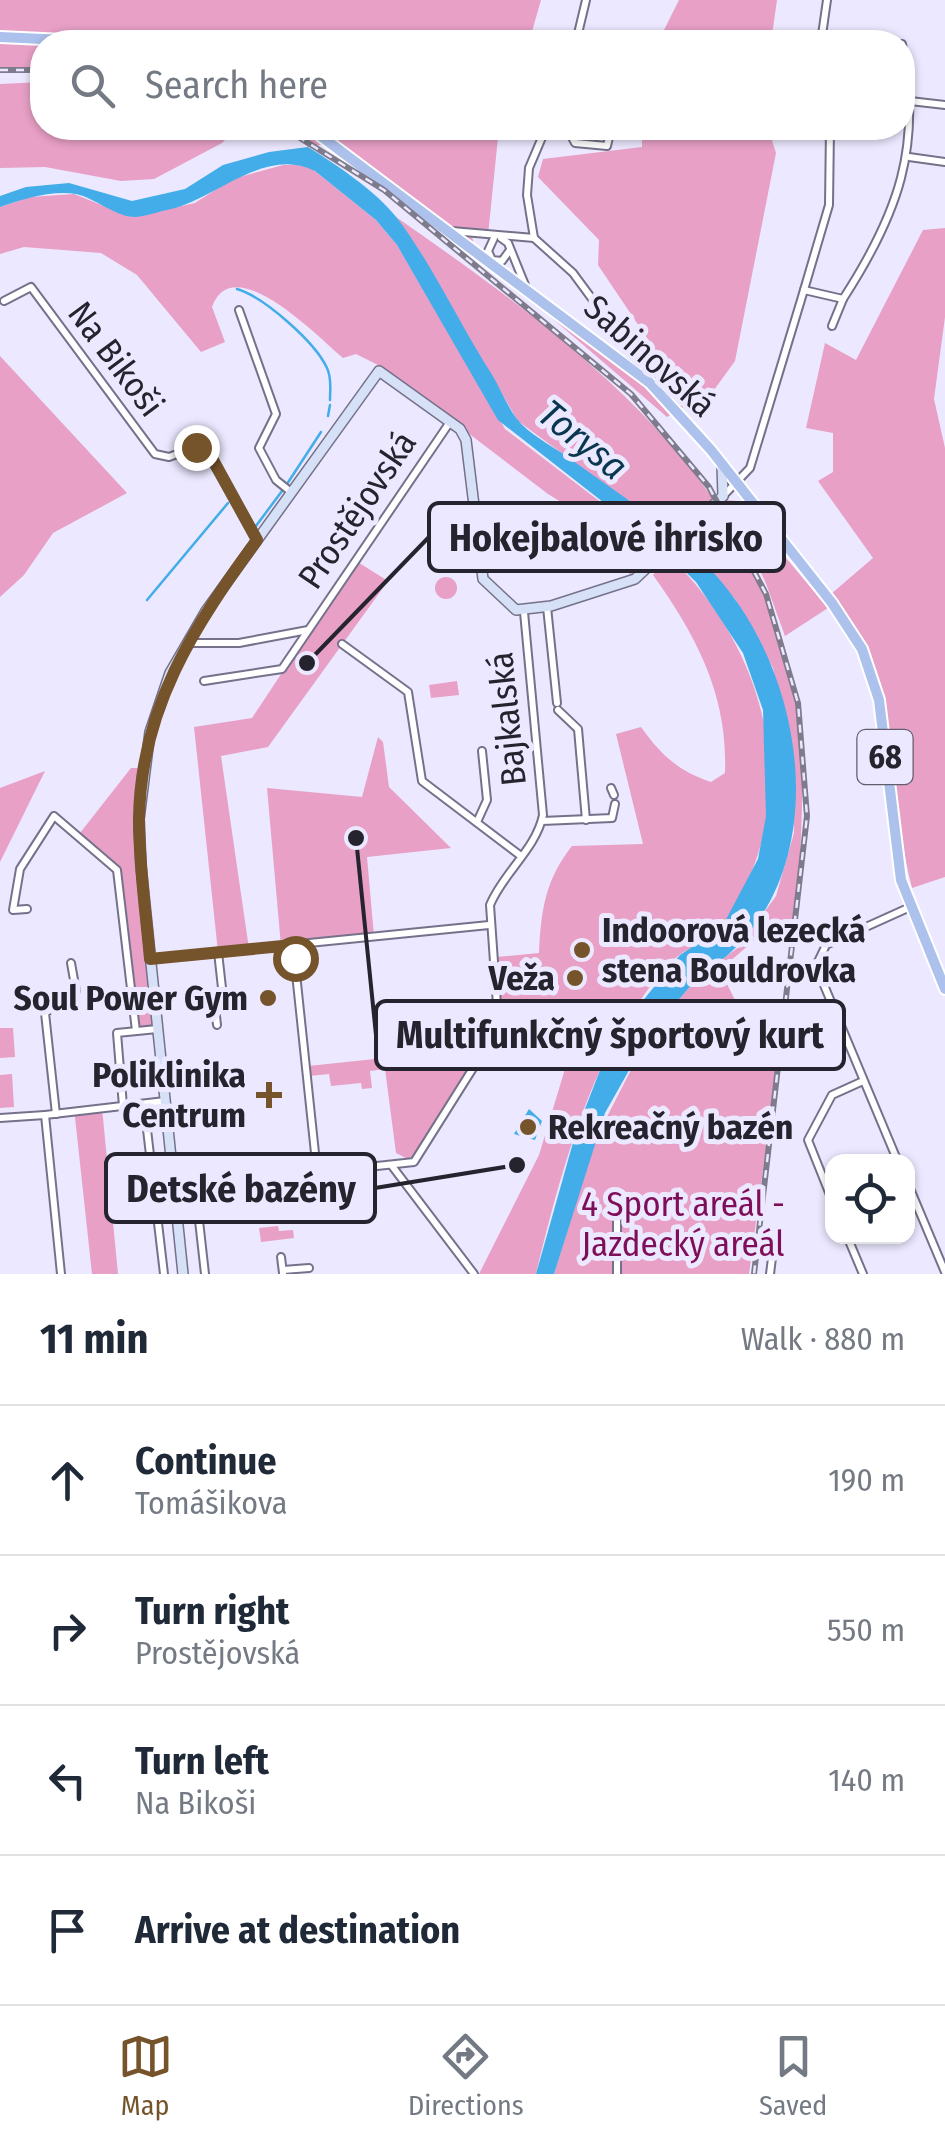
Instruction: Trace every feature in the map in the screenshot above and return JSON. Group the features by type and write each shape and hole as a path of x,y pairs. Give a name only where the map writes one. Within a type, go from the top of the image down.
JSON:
{"main road":[{"path":"0,36 30,38"},
{"name":"68","path":"327,140 452,230"},
{"name":"Sabinovská","path":"452,230 660,392 832,603 867,659 879,700 896,854 908,908 945,989"}],"street":[{"path":"579,30 586,0"},
{"path":"823,30 827,0"},
{"path":"915,102 945,105"},
{"path":"541,140 529,168 527,195 534,238 573,273 660,392"},
{"path":"570,140 608,146 609,140"},
{"path":"721,463 723,496 748,497 748,474 829,205 830,140"},
{"path":"832,326 842,298 877,246 909,157 909,140"},
{"path":"909,157 945,162"},
{"path":"452,230 534,238"},
{"path":"500,237 510,249 525,285"},
{"path":"500,237 488,246 492,260 502,261 516,238"},
{"name":"Na Bikoši","path":"4,300 31,287 154,454 169,457 196,447 206,452 257,540"},
{"path":"804,290 842,298"},
{"name":"Prostějovská","path":"239,310 276,414 259,448 276,480 291,492"},
{"name":"Prostějovská","path":"183,1274 154,1033 140,834 142,773 152,722 186,643 379,372 450,422 298,646 274,674 204,680"},
{"name":"Bajkalská","path":"450,422 466,440 483,579 506,602 524,612 622,586 665,554 748,474"},
{"name":"Bajkalská","path":"547,607 557,707 578,729 586,820"},
{"name":"Bajkalská","path":"489,925 497,888 542,821 524,612"},
{"name":"Prostějovská","path":"186,643 195,646 292,636 309,629"},
{"path":"292,636 298,646"},
{"path":"342,644 408,692 422,781 521,856"},
{"name":"Bajkalská","path":"478,822 487,800 482,751"},
{"name":"Bajkalská","path":"542,821 612,818 616,804"},
{"path":"27,908 13,910 20,868 54,816 118,870 136,1031"},
{"path":"895,1154 819,978 819,956 826,946 908,908"},
{"path":"150,959 489,925 498,1018 492,1038 404,1183"},
{"path":"293,945 318,1172"},
{"path":"217,1025 214,998 222,988 218,952"},
{"path":"56,1114 46,1012 76,991 71,963"},
{"path":"123,1106 117,1033 154,1033"},
{"path":"825,1182 808,1140 832,1095 863,1081"},
{"path":"0,1118 165,1101"},
{"path":"144,1104 164,1274"},
{"path":"45,1115 61,1274"},
{"path":"174,1188 414,1162"},
{"path":"391,1166 472,1272"},
{"path":"195,1185 205,1274"},
{"path":"915,1201 945,1272"},
{"path":"617,1216 618,1274"},
{"path":"770,1274 774,1242"},
{"path":"851,1244 863,1274"},
{"path":"281,1257 283,1272 310,1268"}],"green space":[{"path":"0,0 541,0 532,30 30,30 30,67 0,67"},
{"path":"679,0 777,0 773,30 664,30"},
{"path":"30,83 30,140 225,140 154,179 121,181 45,167 0,168 0,84"},
{"path":"299,140 498,140 488,235 472,234 474,249 670,401 647,338 598,265 599,240 538,177 543,159 642,147 642,140 772,140 776,153 735,361 714,390 667,417 509,281 326,144 308,147"},
{"path":"283,165 304,165 315,171 376,220 397,245 505,429 662,549 630,575 613,534 548,494 382,367 356,354 343,358 297,318 256,292 238,287 223,291 212,307 225,342 201,352 137,275 101,253 24,247 0,254 0,207 30,197 74,194 132,217 195,203 232,179"},
{"name":"4 Sport areál - Jazdecký areál","path":"396,217 526,311 648,420 700,481 744,548 777,621 796,701 801,758 801,844 794,929 766,930 720,970 760,1050 779,1050 749,1274 554,1274 595,1140 650,1033 700,975 739,947 776,896 794,833 792,745 773,668 735,599 680,540 518,421"},
{"path":"945,228 945,317 934,399 945,448 945,877 912,888 882,698 854,628 831,594 873,558 818,481 833,472 833,433 806,428 825,343 856,360 923,230"},
{"path":"0,356 127,493 53,533 24,575 0,597"},
{"path":"725,500 738,501 828,608 785,636 765,581"},
{"path":"670,557 704,595 732,638 753,683 765,731 770,780 765,828 750,876 725,922 664,969 607,1056 570,1148 536,1274 479,1274 539,1155 568,1059 563,1055 554,1069 533,1055 541,1041 555,1049 534,1032 525,1060 502,1024 496,957 539,953 546,896 572,846 643,844 616,734 641,727 663,754 689,773 711,782 725,773 721,718 707,668 653,575"},
{"path":"356,561 388,581 268,747 221,756 249,949 218,952 194,727 252,718"},
{"path":"446,577 454,580 454,596 446,599 438,596 435,588 438,580"},
{"path":"457,681 459,695 431,698 429,685"},
{"path":"378,737 383,742 389,787 451,848 367,857 374,936 281,946 267,788 362,797"},
{"path":"131,768 144,768 136,831 158,1027 137,1030 120,869 80,833"},
{"path":"45,771 0,862 0,788"},
{"path":"0,1028 13,1028 15,1057 0,1058"},
{"path":"490,1047 416,1163 396,1153 385,1069 370,1071 372,1088 362,1089 361,1083 331,1086 329,1074 309,1076 308,1066"},
{"path":"12,1074 14,1107 0,1108 0,1075"},
{"path":"101,1105 118,1274 92,1274 74,1108"},
{"path":"278,1226 279,1231 293,1230 294,1238 261,1242 259,1228"}],"water":[{"path":"308,147 367,188 397,218 522,424 657,522 708,567 744,612 771,665 789,722 796,781 792,838 775,892 745,938 700,975 650,1033 605,1113 554,1274 536,1274 576,1132 604,1060 632,1014 680,955 722,927 758,859 766,816 763,710 743,653 696,582 658,545 498,420 397,245 376,220 315,171 296,165 260,169 188,203 138,217 66,193 37,196 0,207 0,196 26,187 69,183 132,201 185,189 223,165 269,152"},
{"name":"Rekreačný bazén","path":"529,1109 542,1121 535,1140 514,1134"}],"waterway":[{"path":"237,289 274,311 312,346 329,372 330,400"},
{"path":"328,416 330,405"},
{"path":"287,484 321,432"},
{"path":"253,530 282,491"},
{"path":"147,600 228,503"},
{"path":"707,547 725,516"}],"railway":[{"path":"0,70 30,70"},
{"path":"303,140 384,190 631,394 709,487 766,594 798,703 807,816 754,1274"}],"place":[{"name":"Hokejbalové ihrisko","path":"307,663"},
{"name":"Multifunkčný športový kurt","path":"356,838"},
{"name":"Indoorová lezecká stena Bouldrovka","path":"582,950"},
{"name":"Veža","path":"575,978"},
{"name":"Soul Power Gym","path":"268,998"},
{"name":"Poliklinika Centrum","path":"269,1095"},
{"name":"Rekreačný bazén","path":"528,1127"},
{"name":"Detské bazény","path":"517,1165"}],"route":[{"path":"196,447 213,460 248,531 257,540 190,634 166,684 150,732 139,819 150,959 293,945 295,958"}],"water label":[{"name":"Torysa","path":"583,440"}]}
